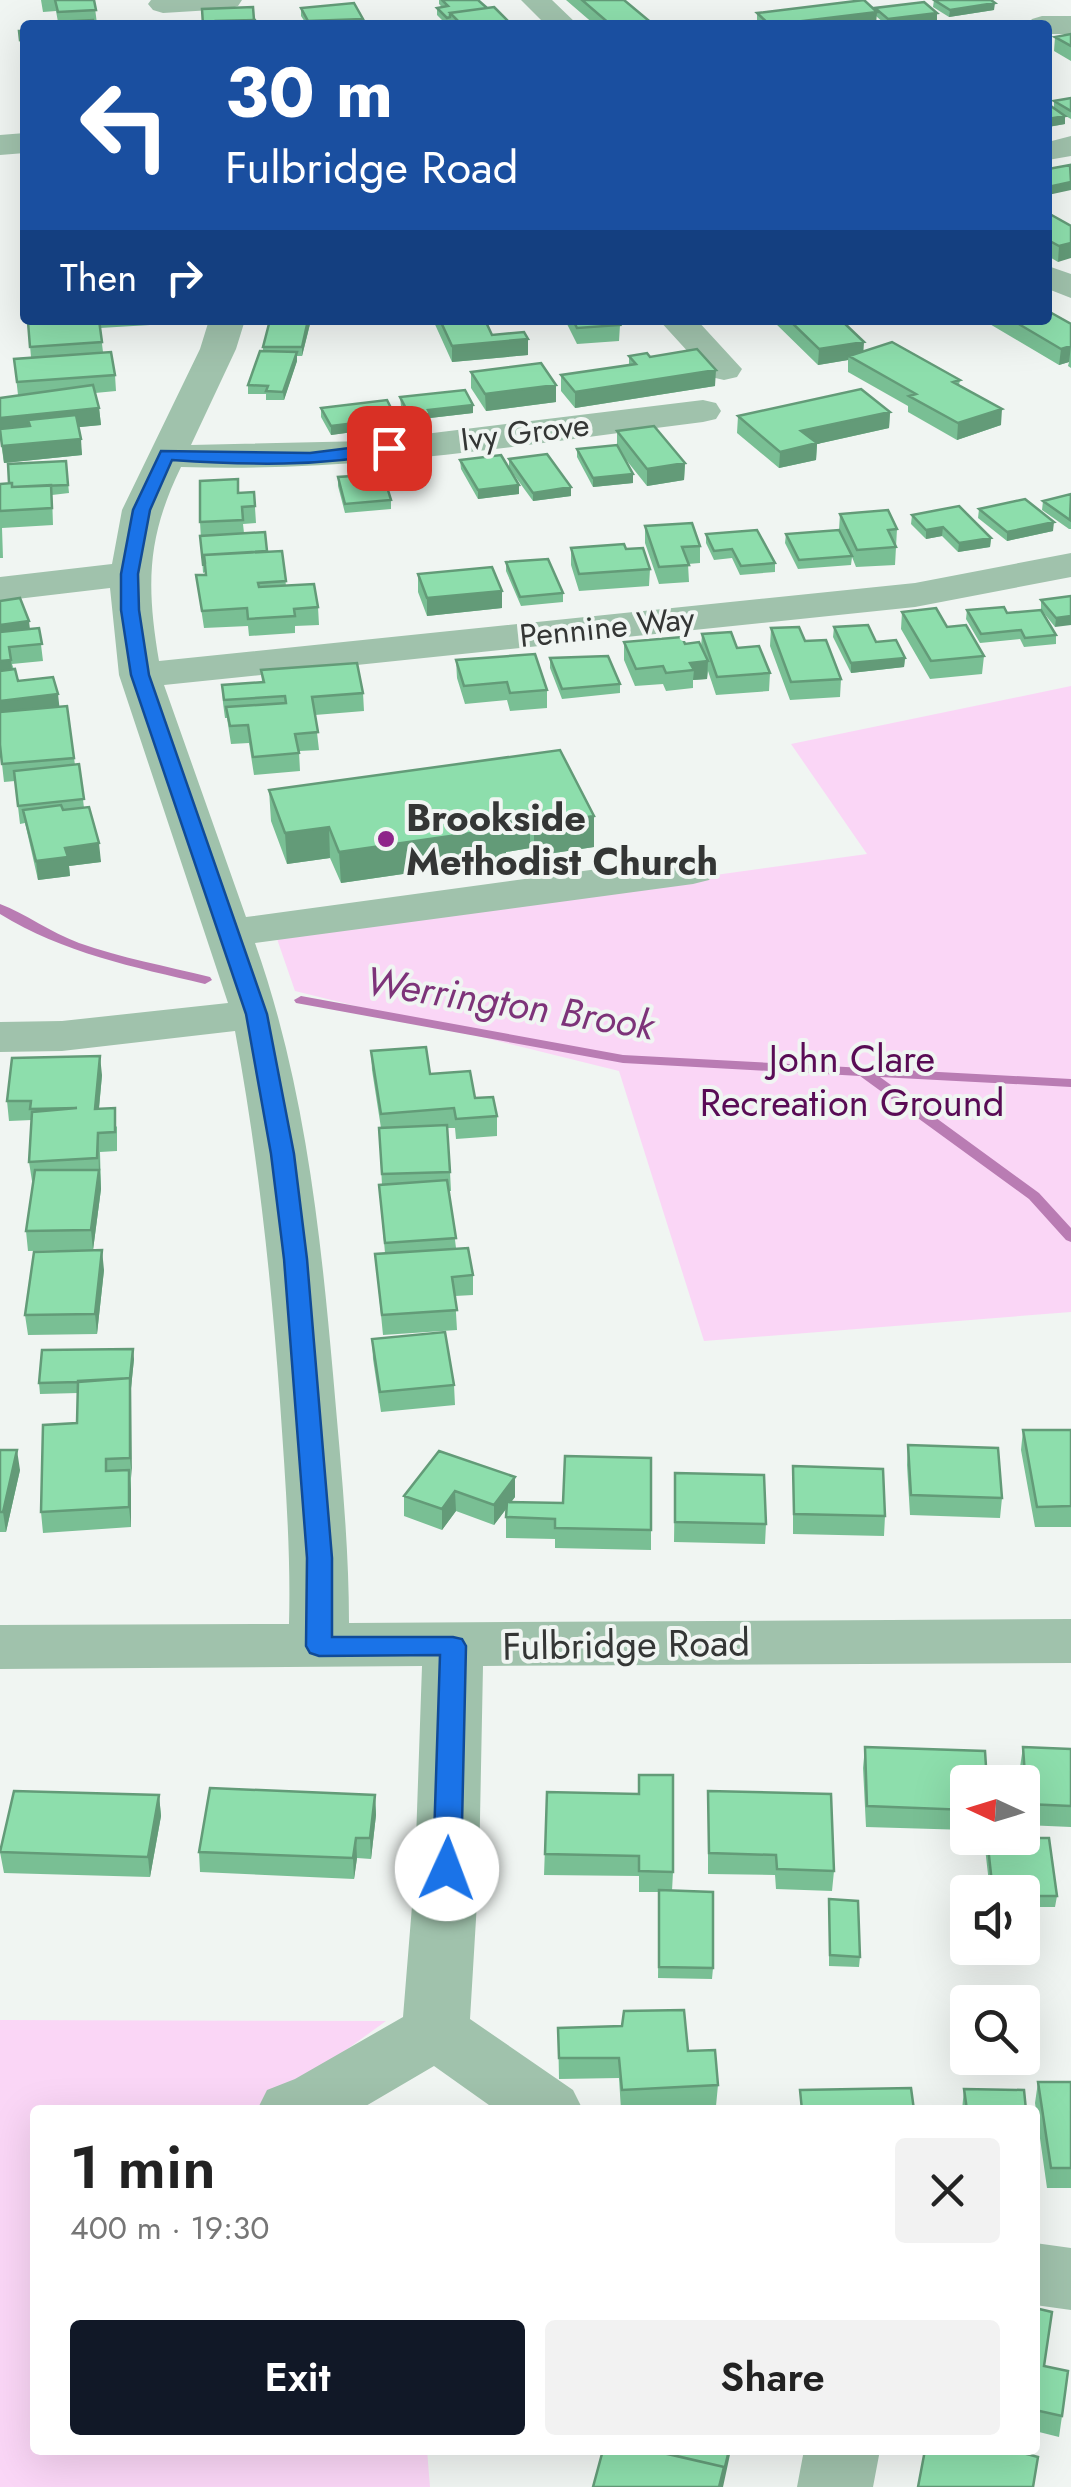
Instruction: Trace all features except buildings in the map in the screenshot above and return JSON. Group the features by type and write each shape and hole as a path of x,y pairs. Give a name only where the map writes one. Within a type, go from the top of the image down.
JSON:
{"street":[{"path":"164,10 228,0"},
{"path":"535,0 557,20"},
{"path":"225,325 218,349 141,510 130,574 130,610 140,675 256,1014 282,1154 296,1259 320,1558 319,1646"},
{"path":"681,325 724,369"},
{"name":"Ivy Grove","path":"166,455 234,460 310,458 703,411"},
{"name":"Pennine Way","path":"140,675 915,594 1071,566"},
{"path":"0,589 130,574"},
{"path":"252,929 693,870"},
{"path":"0,1037 62,1036 256,1014"},
{"name":"Fulbridge Road","path":"0,1648 1071,1640"},
{"path":"436,2031 447,1869 453,1646"},
{"path":"304,2105 436,2031"},
{"path":"436,2031 541,2105"},
{"path":"1040,2275 1071,2279"},
{"path":"835,2487 841,2455"}],"green space":[{"name":"John Clare Recreation Ground","path":"1071,686 1071,1312 704,1341 619,1071 295,991 276,936 867,854 791,744"},
{"path":"0,2020 386,2021 306,2079 319,2105 30,2105 30,2455 427,2455 430,2487 0,2487"}],"waterway":[{"path":"0,908 74,946 205,980"},
{"name":"Werrington Brook","path":"301,1000 623,1059 1071,1083"},
{"name":"Werrington Brook","path":"864,1072 1034,1196 1071,1237"}],"place":[{"name":"Brookside Methodist Church","path":"386,839"}],"route":[{"path":"389,448 310,458 234,460 166,455 141,510 130,574 130,610 140,675 256,1014 282,1154 296,1259 320,1558 319,1646 453,1646 447,1869"}]}
